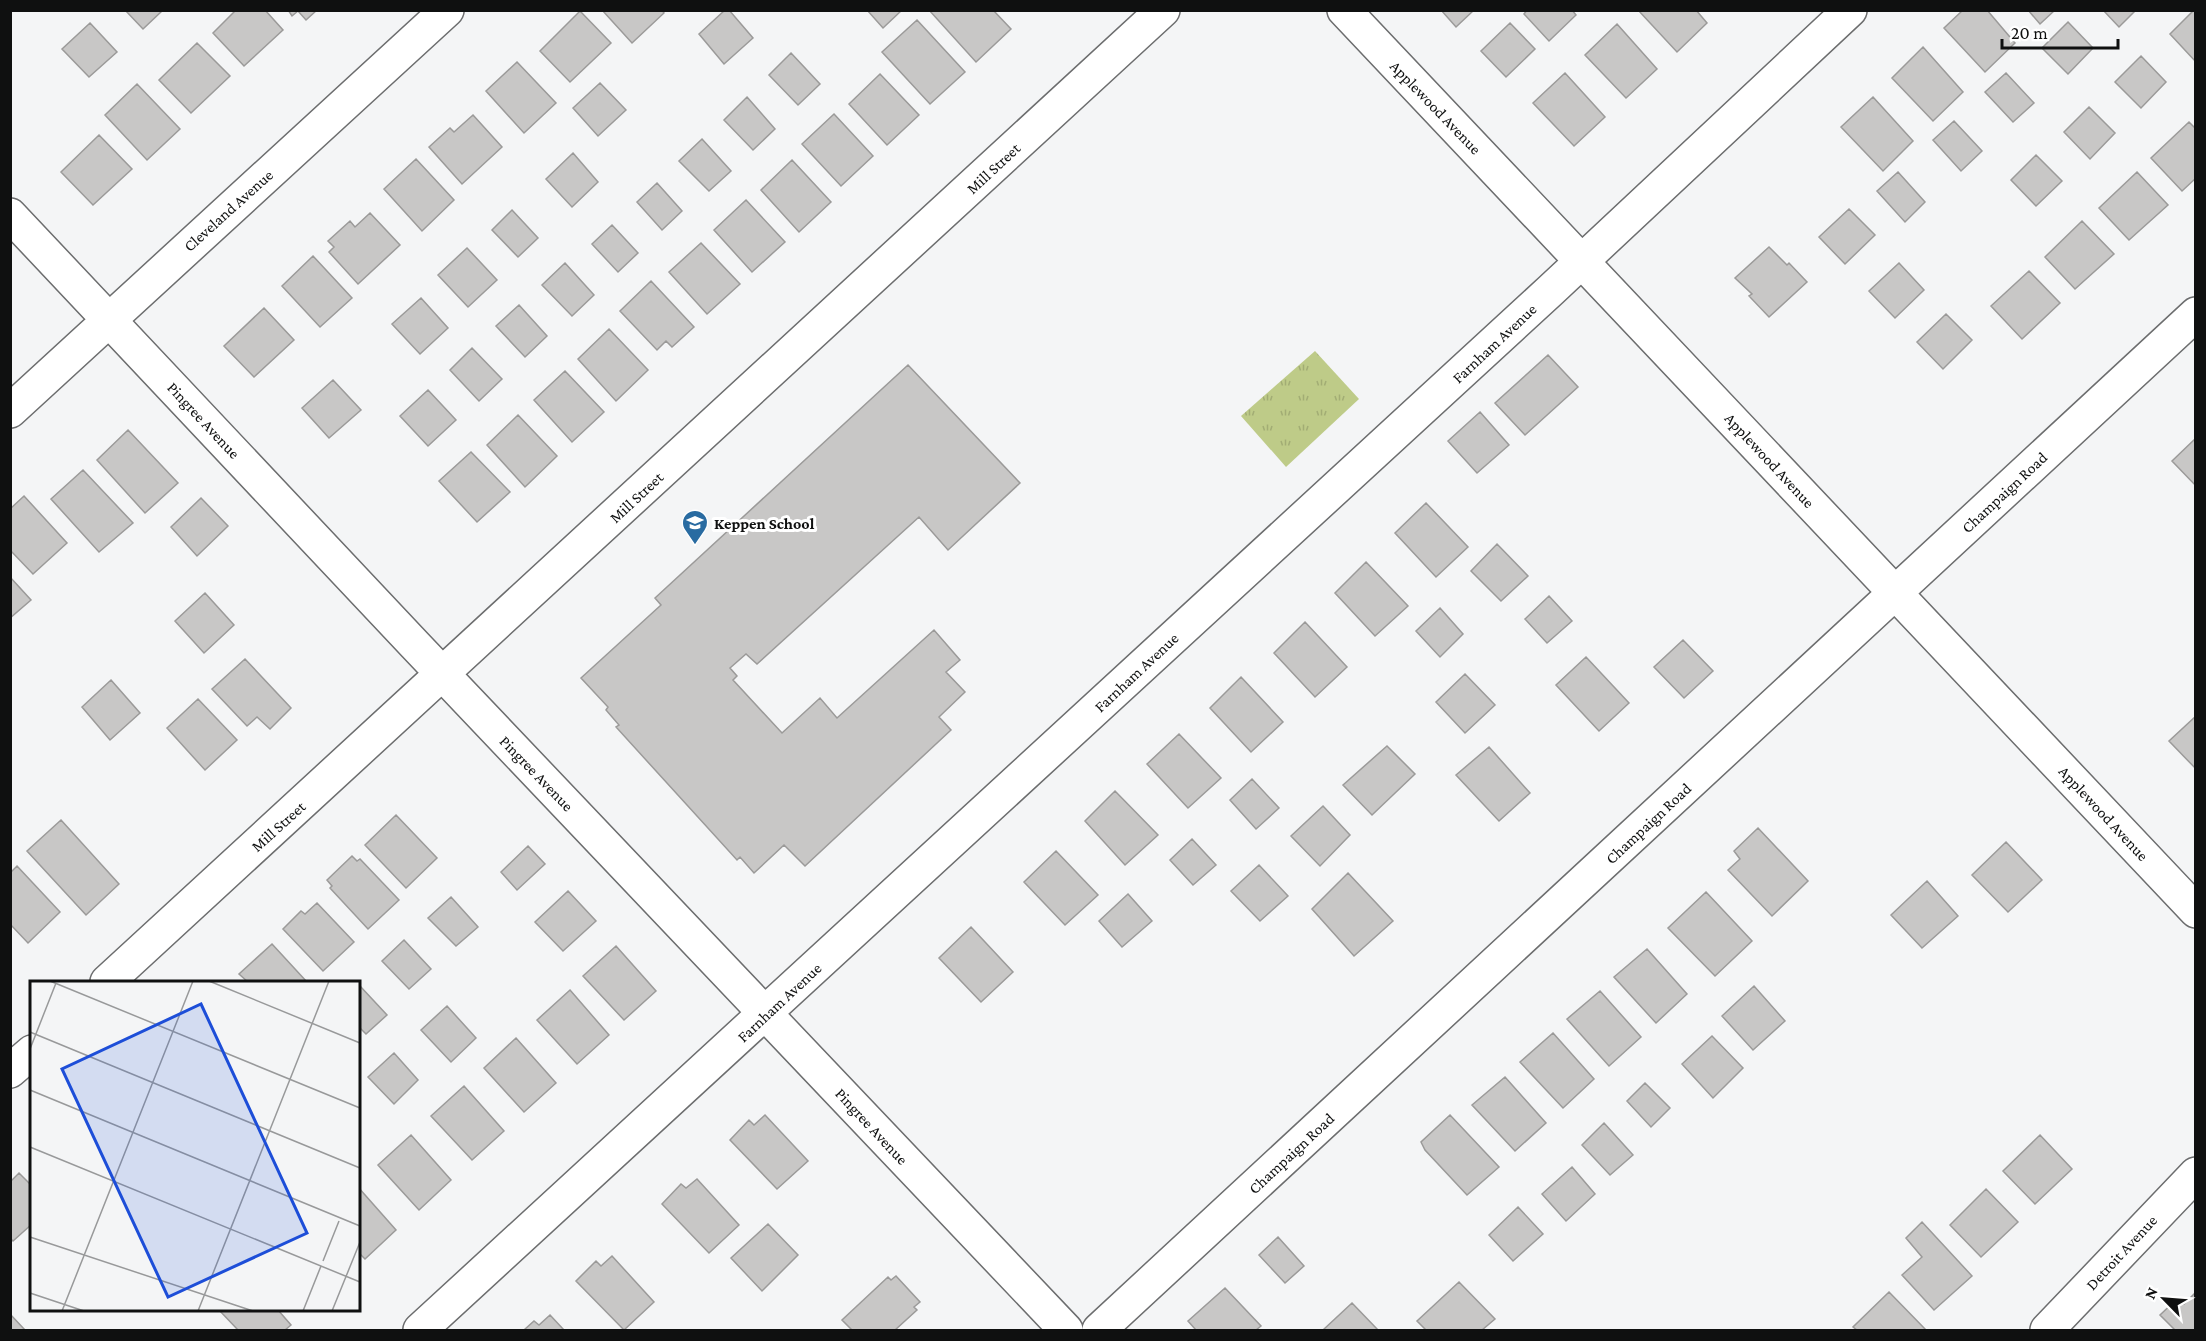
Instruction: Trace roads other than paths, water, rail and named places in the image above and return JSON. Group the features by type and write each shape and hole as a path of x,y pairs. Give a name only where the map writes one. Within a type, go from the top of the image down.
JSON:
{"street":[{"name":"Cleveland Avenue","path":"10,411 447,10"},
{"name":"Mill Street","path":"108,981 1163,10"},
{"name":"Applewood Avenue","path":"1344,10 2196,911"},
{"name":"Farnham Avenue","path":"420,1330 1582,261 1850,10"},
{"name":"Pingree Avenue","path":"10,215 443,675 1066,1330"},
{"name":"Champaign Road","path":"1099,1330 2196,314"},
{"path":"10,1071 30,1054"},
{"name":"Detroit Avenue","path":"2047,1330 2196,1174"}],"place":[{"name":"Keppen School","path":"695,546"}]}
